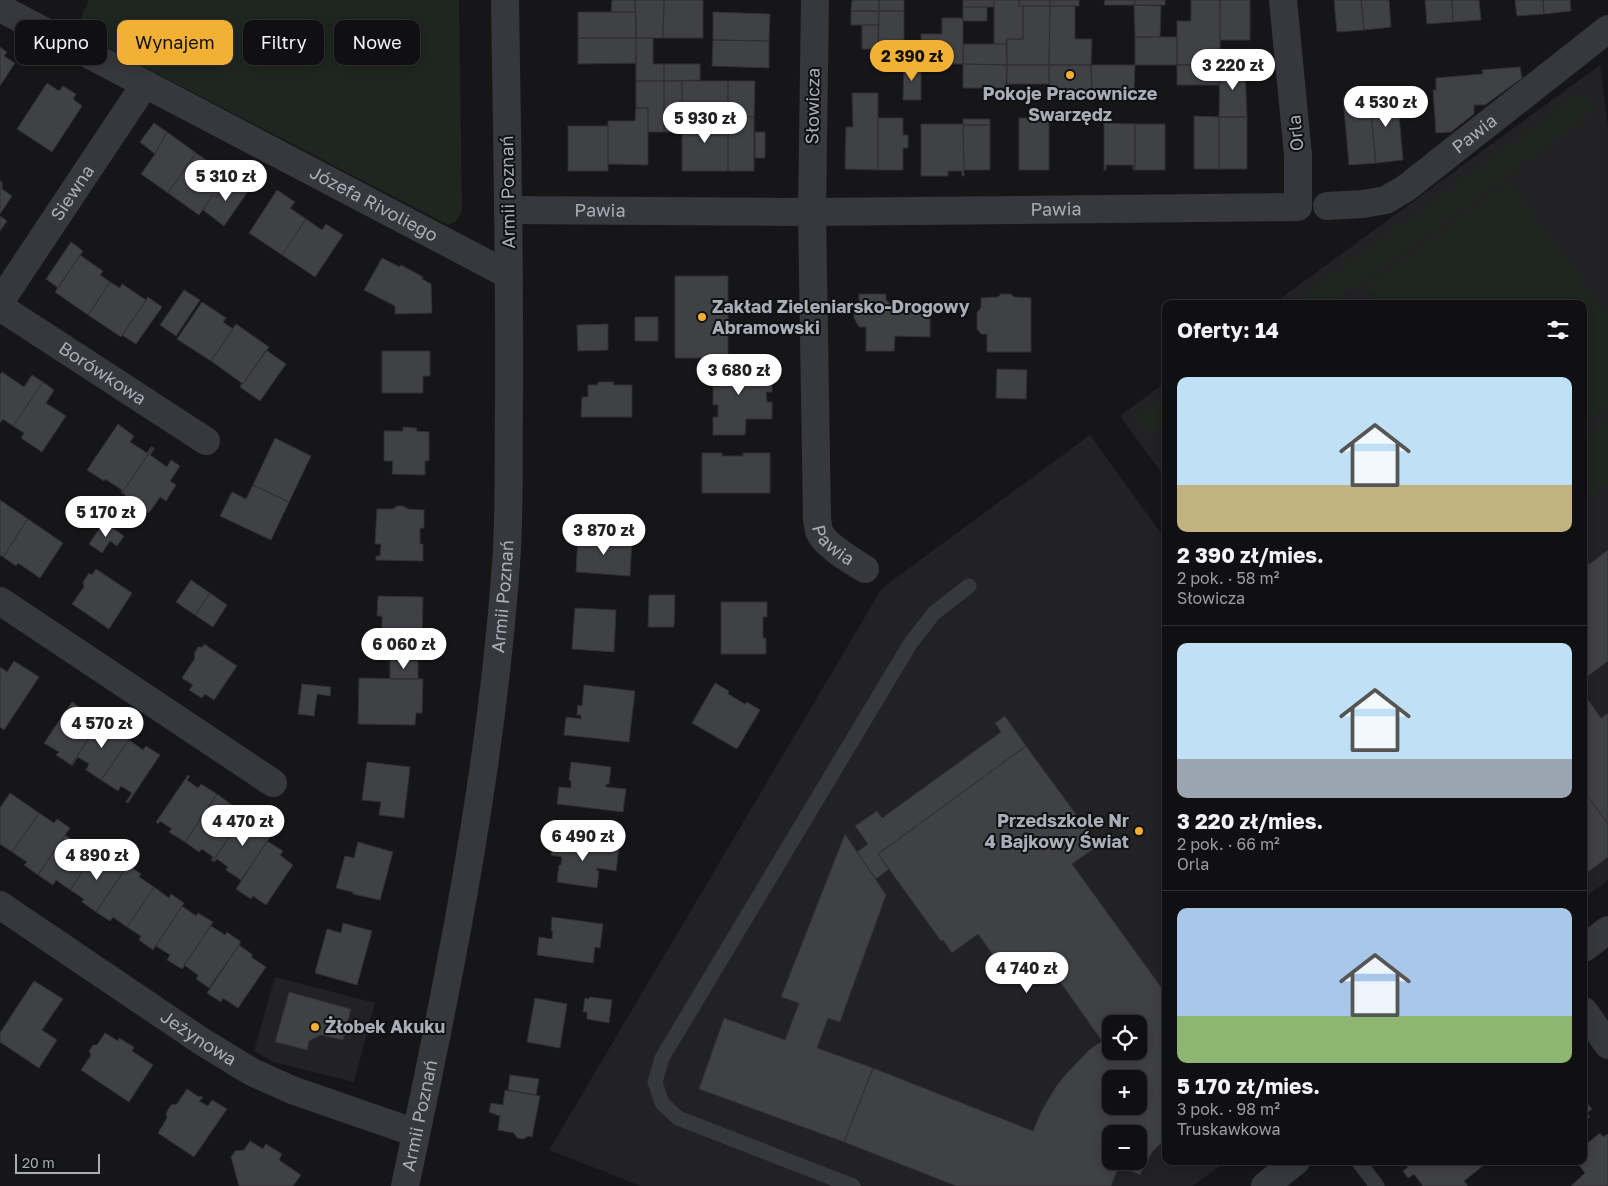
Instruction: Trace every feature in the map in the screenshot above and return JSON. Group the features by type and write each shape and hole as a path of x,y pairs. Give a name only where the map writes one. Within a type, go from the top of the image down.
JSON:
{"street":[{"name":"Armii Poznań","path":"405,1186 442,1014 467,870 500,640 507,526 509,274 505,0"},
{"name":"Słowicza","path":"812,212 814,0"},
{"name":"Orla","path":"1283,0 1298,155 1298,208"},
{"name":"Józefa Rivoliego","path":"0,8 509,274"},
{"name":"Pawia","path":"1327,206 1363,204 1386,200 1400,192 1608,29"},
{"name":"Siewna","path":"0,302 145,84"},
{"name":"Pawia","path":"508,210 812,212 1298,208"},
{"name":"Pawia","path":"812,212 817,519 820,532 825,540 843,555 865,569"},
{"name":"Borówkowa","path":"0,307 206,441"},
{"path":"0,601 273,783"},
{"name":"Jeżynowa","path":"0,905 202,1041 252,1072 292,1090 416,1133"},
{"path":"1587,946 1608,930"},
{"path":"1587,1015 1608,1045"},
{"path":"1265,1186 1291,1165"}],"lane":[{"path":"853,1186 678,1118 662,1103 655,1082 662,1058 910,644 934,613 969,586"},
{"path":"1361,1165 1377,1186"}],"shaded area":[{"path":"89,0 459,0 462,213 455,222 448,225 140,65 233,65 233,20 117,20 117,53 107,48 107,20 80,20"},
{"path":"1600,65 1608,126 1608,880 1587,896 1587,300 1278,300"},
{"path":"1583,92 1596,110 1336,300 1298,300"},
{"path":"1510,182 1608,316 1608,405 1587,421 1587,300 1375,300 1366,288"},
{"path":"1162,385 1162,474 1120,416"},
{"path":"1162,399 1162,427 1147,438 1134,420"},
{"path":"1608,421 1608,482 1587,501 1587,436"},
{"path":"1090,435 1162,534 1162,1165 1221,1165 1193,1186 641,1186 549,1150 882,588"},
{"name":"Żłobek Akuku","path":"275,977 375,1003 354,1082 273,1062 254,1051"}],"building":[{"path":"612,0 635,0 635,12 611,12"},
{"path":"635,0 664,0 663,38 636,38"},
{"path":"664,0 703,0 703,38 663,38"},
{"path":"852,0 879,0 879,11 851,11"},
{"path":"879,0 904,0 904,11 879,11"},
{"path":"963,0 994,0 994,7 963,7"},
{"path":"994,0 1019,0 1019,6 1023,6 1023,39 1007,39 1006,44 994,44"},
{"path":"1019,0 1050,0 1050,6 1019,6"},
{"path":"1050,0 1079,0 1079,6 1050,6"},
{"path":"1105,0 1135,0 1134,5 1104,5"},
{"path":"1135,0 1165,0 1165,5 1134,5"},
{"path":"1191,0 1220,0 1220,65 1177,65 1177,21 1191,21"},
{"path":"1220,0 1250,0 1250,40 1220,40"},
{"path":"1334,0 1361,0 1364,30 1337,32"},
{"path":"1361,0 1389,0 1391,27 1364,30"},
{"path":"1425,0 1452,0 1453,22 1427,24"},
{"path":"1452,0 1479,0 1481,20 1453,22"},
{"path":"1515,0 1543,0 1544,14 1517,16"},
{"path":"1543,0 1570,0 1571,11 1544,14"},
{"path":"1134,5 1161,6 1160,37 1135,37"},
{"path":"1023,6 1050,6 1049,65 1007,65 1007,39 1023,39"},
{"path":"1050,6 1075,6 1075,39 1092,39 1091,65 1049,65"},
{"path":"963,7 987,7 987,21 963,21"},
{"path":"851,11 879,11 878,25 851,25"},
{"path":"879,11 904,11 904,45 921,45 921,64 878,64"},
{"path":"578,12 636,12 636,38 578,38"},
{"path":"713,12 770,14 769,41 713,40"},
{"path":"942,18 963,18 963,64 921,64 921,34 942,34"},
{"path":"862,25 878,25 878,49 862,49"},
{"path":"1135,37 1177,37 1177,65 1135,65"},
{"path":"578,38 636,38 636,63 578,64"},
{"path":"636,38 653,38 653,64 664,64 664,81 636,81"},
{"path":"713,40 769,41 769,68 712,66"},
{"path":"963,44 1006,44 1007,65 963,64"},
{"path":"0,47 7,52 4,56 15,63 0,86"},
{"path":"664,64 700,64 700,80 664,81"},
{"path":"904,64 921,64 921,100 903,100"},
{"path":"963,64 1007,65 1007,88 963,88"},
{"path":"1007,65 1049,65 1049,84 1006,84"},
{"name":"Pokoje Pracownicze Swarzędz","path":"1049,65 1091,65 1092,93 1049,93"},
{"path":"1091,65 1135,65 1134,93 1092,93"},
{"path":"1177,65 1220,65 1220,85 1177,85"},
{"path":"1220,65 1245,65 1247,117 1219,117"},
{"path":"1520,67 1522,78 1485,105 1474,105 1474,114 1451,132 1436,133 1433,90 1436,90 1436,78 1483,74 1482,70"},
{"path":"636,81 664,81 664,132 648,132 648,108 636,108"},
{"path":"664,81 682,81 682,132 664,132"},
{"path":"682,81 728,81 728,117 682,117"},
{"path":"728,81 755,81 754,117 728,117"},
{"path":"47,83 59,91 63,86 76,94 73,99 82,106 52,152 17,129"},
{"path":"852,93 878,93 878,170 845,169 846,127 853,127"},
{"path":"1397,93 1403,160 1376,163 1369,95"},
{"path":"1369,95 1376,163 1349,165 1343,98"},
{"path":"636,108 648,108 648,165 608,164 608,121 635,121"},
{"path":"1194,116 1219,117 1219,169 1194,169"},
{"path":"682,117 728,117 728,171 682,171"},
{"path":"728,117 754,117 754,171 728,171"},
{"path":"1219,117 1247,117 1247,169 1219,169"},
{"path":"878,118 903,118 903,135 908,135 908,148 903,148 903,170 878,170"},
{"path":"1019,118 1049,118 1049,170 1019,170"},
{"path":"963,119 990,119 990,125 963,125"},
{"path":"154,123 167,132 155,154 140,142"},
{"path":"1104,123 1135,124 1135,170 1133,170 1133,165 1106,165 1106,170 1104,170"},
{"path":"921,124 963,124 964,176 962,176 962,171 948,171 948,176 921,176"},
{"path":"1135,124 1165,124 1165,170 1135,170"},
{"path":"963,125 990,125 990,170 964,170"},
{"path":"568,126 608,126 608,171 568,171"},
{"path":"167,132 196,153 168,193 141,174"},
{"path":"755,132 765,132 765,158 755,158"},
{"path":"196,153 231,177 216,198 213,195 199,215 168,193"},
{"path":"231,177 249,190 224,226 203,210 213,195 216,198"},
{"path":"0,181 2,182 2,189 12,196 0,214"},
{"path":"277,190 295,202 290,208 306,219 282,255 249,233"},
{"path":"0,216 7,221 0,231"},
{"path":"306,219 322,230 326,224 343,235 315,277 282,255"},
{"path":"71,242 83,251 58,288 46,279"},
{"path":"80,255 103,271 100,275 110,282 88,315 55,292"},
{"path":"382,258 400,267 401,265 423,277 422,279 431,284 432,313 395,314 395,306 364,290"},
{"name":"Zakład Zieleniarsko-Drogowy Abramowski","path":"675,276 728,276 728,358 675,358"},
{"path":"110,282 120,288 122,284 146,300 121,337 88,315"},
{"path":"184,290 200,300 176,336 160,325"},
{"path":"859,294 886,294 886,300 895,308 930,308 930,337 895,336 894,351 866,351 866,327 859,327 854,318 854,307 859,308"},
{"path":"1001,294 1031,298 1031,352 987,352 987,334 981,334 977,329 977,312 981,308 981,298 998,297"},
{"path":"148,297 162,307 136,344 122,335"},
{"path":"202,302 226,318 223,322 233,329 211,361 177,339"},
{"path":"635,317 658,317 658,341 635,341"},
{"path":"236,324 269,347 243,384 211,361"},
{"path":"608,324 608,350 578,351 577,325"},
{"path":"266,350 286,364 260,401 240,387"},
{"path":"382,351 430,351 430,376 423,376 423,393 382,393"},
{"path":"713,358 741,358 741,367 757,367 757,374 772,374 772,392 766,392 767,402 772,402 772,419 746,419 745,435 713,435 713,417 718,417 718,405 713,405 713,386 718,387 718,376 713,376"},
{"path":"997,369 1027,370 1026,399 996,398"},
{"path":"2,372 24,387 32,375 43,382 13,426 3,419 0,423 0,375"},
{"path":"43,382 54,390 46,403 66,416 42,452 21,438 24,433 13,426"},
{"path":"598,382 614,382 613,385 632,385 632,417 581,417 582,397 588,397 588,385 598,385"},
{"path":"118,424 134,436 130,442 147,453 153,447 122,493 122,490 87,470"},
{"path":"403,427 417,428 416,431 429,432 429,461 425,461 425,475 392,474 393,461 384,461 384,431 403,431"},
{"path":"275,438 311,456 289,502 253,485"},
{"path":"153,447 154,449 150,455 167,467 171,460 180,466 170,481 176,485 166,501 160,497 149,513 122,493"},
{"path":"702,453 722,453 722,456 743,456 743,453 770,453 770,493 702,493"},
{"path":"253,485 289,502 271,540 220,516 232,492 246,499"},
{"path":"0,500 28,519 3,557 0,555"},
{"path":"397,506 424,510 424,528 420,528 420,544 423,544 423,561 376,560 376,556 380,556 381,544 375,544 377,509 393,509"},
{"path":"28,519 63,543 40,578 18,563 16,566 3,557"},
{"path":"104,522 124,536 117,546 110,541 102,553 89,544"},
{"path":"578,535 632,539 630,576 576,572"},
{"path":"1608,550 1608,661 1587,677 1587,566"},
{"path":"96,569 132,593 109,629 72,604 84,587 83,582 89,573 92,575"},
{"path":"191,580 210,593 195,615 176,602"},
{"path":"210,593 227,605 213,627 195,615"},
{"path":"649,595 675,595 674,627 648,627"},
{"path":"378,596 423,597 422,643 382,642 382,616 377,616"},
{"path":"721,602 767,602 767,617 763,617 763,638 766,638 766,654 721,654"},
{"path":"575,608 616,610 614,652 572,649"},
{"path":"204,644 237,666 214,700 205,694 202,698 189,690 193,685 182,678 195,658 194,654 198,647 203,647"},
{"path":"390,660 418,661 418,679 390,679"},
{"path":"14,661 39,677 4,730 0,727 0,667 7,672"},
{"path":"359,678 423,679 422,713 416,713 415,725 358,724"},
{"path":"715,683 729,691 728,694 760,710 737,749 692,723"},
{"path":"302,684 331,687 330,696 317,694 314,716 298,714"},
{"path":"584,685 635,691 629,742 564,735 566,717 581,719 581,715 577,715 578,705 582,706"},
{"path":"1587,698 1601,718 1608,713 1608,824 1587,795"},
{"path":"72,702 87,712 89,708 103,717 71,765 56,755 59,752 44,743"},
{"path":"1005,716 1026,746 878,854 889,869 876,879 857,852 868,844 855,826 877,811 882,818 1001,732 995,723"},
{"path":"103,717 118,727 115,731 129,740 101,780 86,770 89,764 78,757 71,765"},
{"path":"129,740 143,750 146,746 160,755 128,803 126,802 132,793 121,786 118,791 101,780"},
{"path":"1026,746 1089,832 1087,833 1097,846 1072,864 1162,988 1162,1143 1152,1152 1147,1162 1147,1125 1102,1125 1102,1170 1117,1170 1111,1186 956,1186 844,1142 873,1068 1033,1131 1042,1110 1057,1085 1089,1050 1102,1041 1051,969 1028,986 1017,971 1009,977 978,934 952,953 943,940 941,941 878,854"},
{"path":"367,762 410,767 404,818 379,815 381,802 362,800"},
{"path":"571,762 611,767 609,784 606,784 606,787 626,789 623,812 557,804 559,787 571,788 571,781 569,780"},
{"path":"188,775 190,776 187,780 198,788 201,784 217,794 185,842 169,832 172,829 160,821 158,824 156,822"},
{"path":"10,793 39,813 12,852 0,844 0,808"},
{"path":"217,794 232,805 229,809 240,817 243,812 245,813 213,861 211,860 213,857 202,849 199,852 185,842"},
{"path":"1587,795 1608,824 1608,857 1587,873"},
{"path":"39,813 54,823 57,819 70,828 38,875 24,865 27,862 12,852"},
{"path":"245,813 247,815 244,819 255,827 258,822 273,833 241,880 226,870 228,867 217,859 213,861"},
{"path":"845,834 886,895 840,1022 828,1018 817,1048 873,1068 844,1142 699,1089 724,1018 785,1040 799,1003 781,997"},
{"path":"65,835 78,844 81,839 97,850 70,890 56,880 53,885 38,875"},
{"path":"553,839 619,848 616,871 597,868 597,871 599,871 597,888 557,882 562,857 551,855"},
{"path":"267,841 283,851 280,855 293,865 266,905 253,896 251,899 236,889"},
{"path":"358,842 393,852 380,900 336,888 345,856 354,858"},
{"path":"97,850 111,859 109,862 123,872 96,912 82,902 84,899 70,890"},
{"path":"128,865 141,874 139,877 154,887 127,927 113,917 110,921 96,912"},
{"path":"154,887 169,898 171,894 184,903 153,950 139,940 141,936 127,927"},
{"path":"182,906 196,916 198,913 213,922 182,969 167,960 170,955 156,946"},
{"path":"552,917 603,924 600,948 595,947 593,963 537,955 539,937 552,939"},
{"path":"343,923 372,931 357,985 315,973 327,929 341,933"},
{"path":"211,926 225,935 227,932 241,942 209,988 196,979 198,975 184,965"},
{"path":"239,945 253,955 251,957 266,967 238,1008 223,998 221,1002 207,993"},
{"path":"34,981 63,999 42,1030 57,1040 39,1068 0,1042 0,1033"},
{"path":"289,992 351,1009 343,1040 321,1035 309,1041 307,1050 275,1042"},
{"path":"590,997 612,1000 609,1023 587,1019 587,1012 583,1012 585,998 589,999"},
{"path":"535,998 567,1004 560,1048 527,1042"},
{"path":"105,1033 118,1041 119,1038 134,1047 132,1051 153,1065 129,1102 81,1070 91,1055 89,1051 93,1045 97,1045"},
{"path":"510,1075 539,1079 536,1095 508,1090"},
{"path":"187,1089 199,1097 201,1096 203,1098 199,1101 208,1106 212,1100 227,1109 194,1157 158,1133 167,1118 166,1113 171,1105 177,1104"},
{"path":"505,1090 540,1096 532,1137 517,1138 514,1133 498,1130 500,1116 489,1112 491,1103 503,1105"},
{"path":"1587,1103 1592,1109 1587,1113"},
{"path":"1600,1133 1603,1137 1608,1135 1608,1186 1571,1186 1585,1173 1579,1165 1587,1165 1587,1144"},
{"path":"250,1141 263,1149 266,1144 282,1154 279,1160 301,1175 293,1186 239,1186 231,1157 235,1151 244,1150"},
{"path":"1407,1165 1484,1165 1464,1181 1468,1186 1423,1186 1414,1174 1408,1178 1403,1171 1408,1167"},
{"path":"1128,1170 1143,1170 1140,1175"}],"place":[{"name":"Pokoje Pracownicze Swarzędz","path":"1070,75"},
{"name":"Zakład Zieleniarsko-Drogowy Abramowski","path":"702,317"},
{"name":"Przedszkole Nr 4 Bajkowy Świat","path":"1139,831"},
{"name":"Żłobek Akuku","path":"315,1027"}]}
